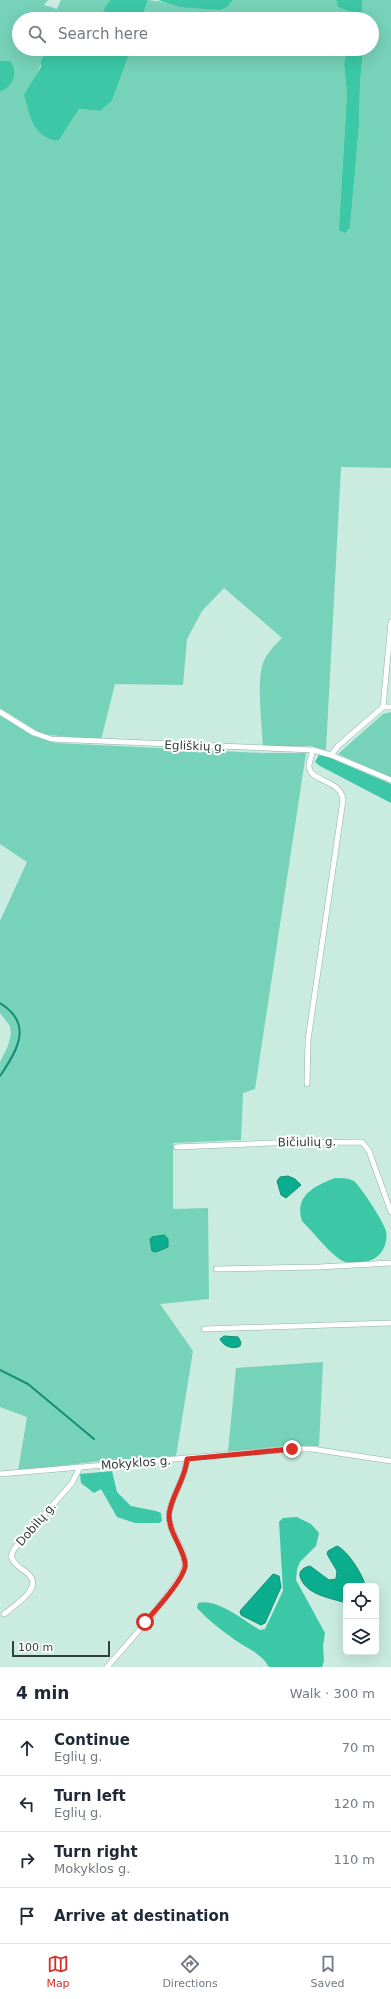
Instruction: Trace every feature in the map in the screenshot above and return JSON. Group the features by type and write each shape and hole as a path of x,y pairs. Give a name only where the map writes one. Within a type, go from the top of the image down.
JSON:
{"street":[{"path":"383,707 391,622"},
{"path":"331,755 338,746 383,707 391,707"},
{"name":"Egliškių g.","path":"0,712 34,733 51,739 313,750 331,755 391,780"},
{"path":"307,1084 308,1040 342,800 342,794 339,789 314,775 310,770 309,765 313,750"},
{"name":"Bičiulių g.","path":"176,1146 272,1142 362,1142 369,1150 391,1212"},
{"path":"216,1269 319,1267 391,1263"},
{"path":"204,1329 391,1323"},
{"name":"Mokyklos g.","path":"0,1474 292,1449 312,1449 391,1461"},
{"path":"107,1667 172,1588 184,1569 183,1555 172,1532 169,1516 173,1500 186,1470 187,1459"},
{"name":"Dobilų g.","path":"4,1614 30,1592 34,1580 31,1575 13,1562 11,1556 14,1549 72,1483 80,1467"}],"shaded area":[{"path":"0,0 48,0 44,5 57,9 61,0 110,0 103,12 12,12 12,56 44,56 37,74 59,140 79,109 100,111 112,101 128,56 346,56 344,64 347,93 339,226 348,231 350,228 359,126 362,56 379,56 379,12 363,12 362,0 391,0 391,468 341,467 326,750 310,746 263,747 260,694 262,666 265,658 282,638 224,588 202,611 187,639 183,685 115,684 101,740 49,735 38,732 0,708 0,92 2,91 10,61 0,61"},
{"path":"110,0 148,0 144,12 103,12"},
{"path":"148,0 220,10 226,8 233,0 336,0 338,7 348,9 351,12 144,12"},
{"path":"158,0 233,0 226,8 220,10 180,7"},
{"path":"336,0 362,0 363,12 352,12 338,7"},
{"path":"44,56 128,56 112,101 100,111 79,109 59,140 54,140 42,135 34,125 29,114 24,95 41,67 41,61"},
{"path":"346,56 362,56 359,126 350,228 345,233 339,230 347,93 344,64"},
{"path":"0,61 10,61 13,66 14,74 11,83 0,92"},
{"path":"391,712 391,778 338,754 383,714"},
{"path":"0,715 33,736 56,743 263,753 306,753 255,1089 243,1093 241,1140 173,1143 173,1209 208,1208 209,1299 160,1304 193,1351 176,1456 101,1461 18,1471 27,1417 0,1407 0,1062 8,1046 11,1034 10,1026 0,1013 0,921 27,862 0,844"},
{"path":"319,755 328,757 391,784 391,803 320,766 315,762"},
{"path":"288,1176 295,1179 301,1185 286,1198 281,1195 277,1181 280,1177"},
{"path":"335,1178 348,1179 355,1182 384,1226 386,1231 386,1243 381,1253 372,1260 352,1263 341,1260 329,1250 302,1221 300,1212 301,1204 304,1198 320,1184"},
{"path":"164,1235 168,1239 168,1247 156,1252 152,1251 150,1239 152,1237"},
{"path":"224,1336 238,1337 241,1342 240,1346 234,1348 226,1345 220,1339"},
{"path":"323,1362 319,1446 285,1446 228,1452 236,1368"},
{"path":"112,1471 117,1492 131,1506 161,1513 162,1521 159,1523 135,1523 117,1517 101,1489 94,1493 81,1483 80,1474"},
{"path":"297,1517 311,1524 319,1533 316,1546 300,1562 297,1569 296,1580 325,1633 323,1646 324,1661 322,1667 269,1667 262,1658 210,1621 197,1608 198,1603 205,1602 213,1604 230,1611 260,1630 265,1629 283,1591 279,1522 283,1518"},
{"path":"337,1546 341,1548 354,1564 364,1582 343,1583 343,1602 313,1592 307,1588 300,1576 301,1570 310,1566 329,1580 336,1579 337,1571 327,1554 328,1551"},
{"path":"273,1574 279,1576 281,1587 265,1623 261,1625 241,1615 240,1611"}],"waterway":[{"path":"0,1003 10,1011 17,1020 19,1029 19,1038 12,1057 0,1076"},
{"path":"0,1370 28,1384 94,1439"}],"route":[{"path":"145,1622 182,1576 184,1569 185,1563 183,1555 172,1532 169,1516 170,1508 186,1470 187,1459 292,1449"}]}
